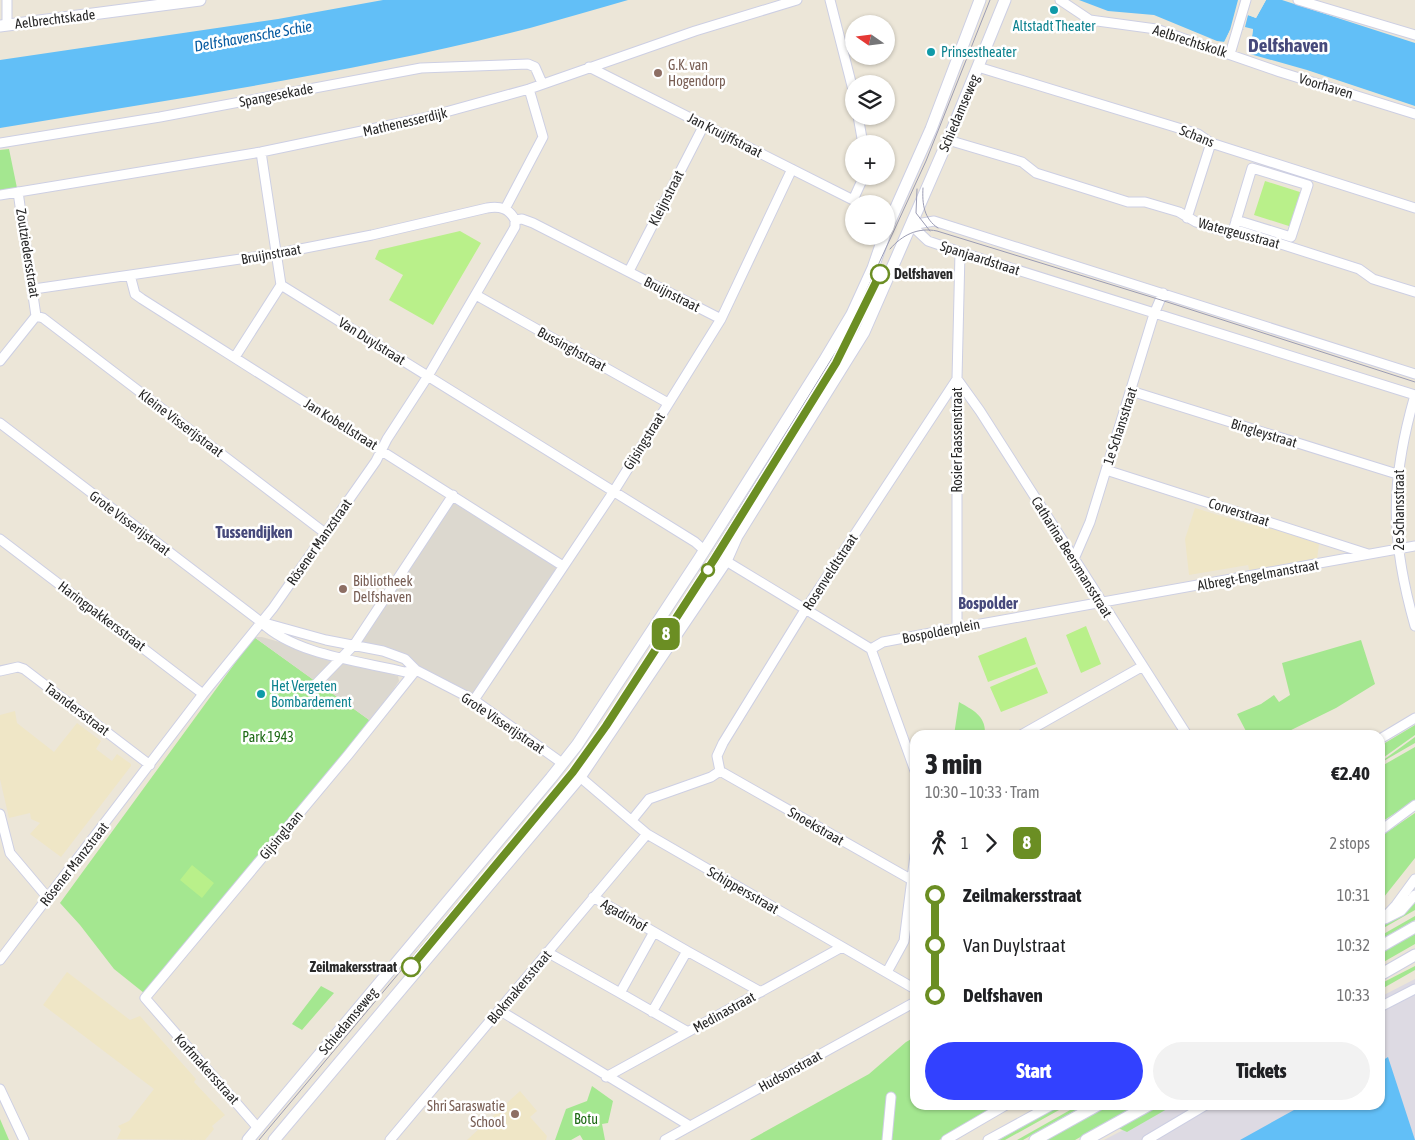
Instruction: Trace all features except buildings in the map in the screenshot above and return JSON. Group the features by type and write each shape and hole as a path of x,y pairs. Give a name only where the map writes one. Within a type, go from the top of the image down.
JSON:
{"street":[{"path":"4,25 6,0"},
{"name":"Aelbrechtskade","path":"4,25 200,0"},
{"name":"Mathenesserdijk","path":"0,196 261,152 413,121 529,89 695,31 797,0"},
{"path":"830,0 849,75"},
{"name":"Schiedamseweg","path":"895,204 931,129 980,0"},
{"name":"Schiedamseweg","path":"274,1140 580,777 726,561 737,536 860,340 948,140 1005,0"},
{"name":"Aelbrechtskolk","path":"1060,0 1090,20 1150,27 1234,55"},
{"path":"1234,55 1246,0"},
{"path":"1298,0 1415,35"},
{"name":"Voorhaven","path":"1234,55 1415,114"},
{"name":"Spangesekade","path":"0,143 160,117 421,68 528,64 535,67 542,83"},
{"name":"Schans","path":"978,67 1198,134 1211,143 1415,208"},
{"name":"Jan Kruijffstraat","path":"589,68 845,196"},
{"path":"515,220 505,209 543,137 529,89"},
{"name":"Kleijnstraat","path":"629,271 704,125"},
{"name":"Watergeusstraat","path":"948,140 1022,162 1036,173 1128,202 1145,202 1179,212 1187,218 1223,231 1240,231 1359,269 1373,279 1415,292"},
{"path":"1187,218 1211,143"},
{"path":"235,357 281,285 261,152"},
{"path":"1233,231 1252,168 1308,185"},
{"name":"Gijsingstraat","path":"474,700 614,491 721,319 792,169"},
{"path":"1236,220 1291,237 1308,185 1314,176"},
{"name":"Zoutziedersstraat","path":"0,361 36,316 34,290 18,192"},
{"name":"Bruijnstraat","path":"34,290 275,254 372,235 497,206 505,209"},
{"path":"895,218 911,225"},
{"name":"Bruijnstraat","path":"515,220 522,219 533,223 721,319"},
{"name":"Rösener Manzstraat","path":"0,960 203,694 261,622 326,533 382,450 428,376 515,227 515,220"},
{"name":"Spanjaardstraat","path":"911,225 934,221 1415,374"},
{"name":"Spanjaardstraat","path":"911,225 928,241 960,252 1415,395"},
{"name":"Schiedamseweg","path":"248,1140 562,764 704,550 845,326 881,245"},
{"name":"Rosier Faassenstraat","path":"957,628 957,379 960,252"},
{"name":"Jan Kobellstraat","path":"130,275 136,294 563,566"},
{"name":"Van Duylstraat","path":"281,285 614,491 695,542 704,550"},
{"name":"1e Schansstraat","path":"1074,559 1087,530 1154,314 1163,293"},
{"name":"Bussinghstraat","path":"476,295 668,403"},
{"name":"Kleine Visserijstraat","path":"36,316 43,318 326,533"},
{"name":"Catharina Beersmansstraat","path":"957,379 980,411 1184,730"},
{"name":"Rosenveldtstraat","path":"720,771 717,756 723,743 805,610 957,379"},
{"name":"Bingleystraat","path":"1131,391 1397,474"},
{"name":"2e Schansstraat","path":"1415,395 1401,449 1397,474 1397,549 1415,626"},
{"name":"Grote Visserijstraat","path":"0,423 261,622 271,632 297,645 342,658 404,672 416,670"},
{"name":"Corverstraat","path":"1106,470 1371,555"},
{"path":"316,684 354,646 453,495"},
{"name":"Haringpakkersstraat","path":"0,538 203,694"},
{"name":"Albregt-Engelmanstraat","path":"1101,603 1415,546"},
{"path":"726,561 871,649 910,756"},
{"name":"Bospolderplein","path":"871,649 883,642 1101,603"},
{"name":"Grote Visserijstraat","path":"261,622 405,658 416,670 474,700 562,764"},
{"name":"Taandersstraat","path":"0,671 18,666 24,668 150,765"},
{"path":"1030,730 1143,666"},
{"name":"Gijsinglaan","path":"145,998 354,748 416,670"},
{"path":"1385,736 1415,718"},
{"path":"562,764 580,777"},
{"path":"632,820 649,799 711,777 720,771"},
{"name":"Snoekstraat","path":"720,771 910,883"},
{"name":"Schippersstraat","path":"580,777 646,834 910,986"},
{"path":"1385,827 1415,805"},
{"path":"0,814 10,853 48,898"},
{"name":"Blokmakersstraat","path":"390,1140 646,834"},
{"path":"1385,916 1396,905 1415,879"},
{"path":"1385,918 1398,913 1415,895"},
{"name":"Agadirhof","path":"593,897 761,992"},
{"path":"887,972 904,941 910,904"},
{"path":"1385,944 1415,928"},
{"path":"620,993 654,932"},
{"name":"Medinastraat","path":"606,1077 842,947"},
{"path":"652,1012 687,951"},
{"path":"548,952 688,1032"},
{"path":"1385,972 1415,955"},
{"path":"1385,1004 1415,989"},
{"name":"Korfmakersstraat","path":"145,998 270,1140"},
{"name":"Hudsonstraat","path":"665,1140 910,1005"},
{"path":"499,1010 606,1077 690,1126"},
{"path":"0,1089 24,1140"},
{"path":"887,1140 891,1097"},
{"path":"946,1140 997,1110"},
{"path":"988,1140 1043,1110"},
{"path":"1035,1140 1089,1110"},
{"path":"1086,1140 1140,1110"},
{"path":"1147,1140 1198,1110"}],"shaded area":[{"path":"453,495 563,566 474,700 405,659 354,645"},
{"path":"1195,508 1251,525 1253,520 1319,544 1317,559 1250,573 1248,565 1189,575 1185,539"},
{"path":"254,637 262,637 398,676 399,681 372,722"},
{"path":"15,711 17,723 54,752 77,723 101,741 96,749 112,761 117,754 131,764 61,857 30,834 40,823 31,819 30,813 9,818 0,779 0,715"},
{"path":"67,972 130,1020 140,1016 196,1079 194,1082 225,1115 212,1126 214,1129 205,1140 117,1139 121,1130 118,1126 129,1121 154,1089 43,1005"},
{"path":"1415,979 1415,1140 1104,1140 1161,1110 1385,1110 1385,994"},
{"name":"Shri Saraswatie School","path":"520,1091 537,1111 530,1117 547,1136 546,1140 467,1140"}],"green space":[{"path":"9,149 17,188 0,191 0,150"},
{"path":"1265,181 1303,193 1292,227 1254,215"},
{"path":"460,231 481,243 433,325 389,300 403,275 375,259 379,250"},
{"path":"1086,626 1101,664 1081,673 1066,635"},
{"name":"Park 1943","path":"254,637 372,722 144,993 114,969 80,925 60,903"},
{"path":"1026,637 1036,664 988,682 978,656"},
{"path":"1361,640 1375,684 1336,708 1291,730 1245,730 1237,714 1261,704 1274,695 1279,702 1290,695 1282,663"},
{"path":"1037,667 1048,693 1001,712 990,687"},
{"path":"959,702 978,714 985,728 985,730 955,730"},
{"path":"1415,725 1415,735 1385,756 1385,743"},
{"path":"1415,737 1415,743 1385,759"},
{"path":"1415,747 1415,800 1385,820 1385,764"},
{"path":"1415,813 1415,858 1385,896 1385,834"},
{"path":"192,865 214,883 202,898 180,880"},
{"path":"1415,903 1415,910 1385,927 1385,923 1405,912"},
{"path":"1415,916 1415,920 1385,937 1385,933"},
{"path":"1415,932 1415,944 1385,961 1385,948"},
{"path":"1415,966 1415,970 1385,987 1385,981"},
{"path":"321,986 334,993 302,1030 292,1024"},
{"path":"910,1040 910,1110 993,1110 939,1140 750,1140 869,1074"},
{"name":"Botu","path":"592,1086 613,1101 608,1123 602,1124 605,1140 583,1140 580,1135 571,1140 555,1140 566,1109 587,1101"},
{"path":"1052,1110 1059,1110 1005,1140 999,1140"},
{"path":"1070,1110 1076,1110 1023,1140 1017,1140"},
{"path":"1098,1110 1129,1110 1075,1140 1045,1140"},
{"path":"1150,1110 1165,1110 1127,1132 1118,1128"},
{"path":"0,1119 9,1140 0,1140"}],"water":[{"name":"Delfshavensche Schie","path":"383,0 628,0 465,44 333,72 0,128 0,60 278,19"},
{"path":"1079,0 1238,0 1238,4 1248,15 1256,18 1266,0 1282,0 1415,43 1415,106 1307,70 1250,54 1253,29 1230,30 1225,42 1217,41 1154,15 1108,11"},
{"path":"1388,1057 1415,1140 1240,1140 1294,1110 1385,1110 1385,1059"}],"pier":[{"path":"1238,0 1241,0 1239,10 1254,14 1263,0 1266,0 1256,18 1248,15 1245,27 1253,29 1249,57 1247,54 1250,32 1234,26 1227,43 1223,44 1230,30"}],"tram line":[{"path":"259,1140 587,747 711,555 845,337 926,161 990,0"},
{"path":"923,188 925,211 933,224 938,228"},
{"path":"917,189 916,213 930,231"},
{"path":"890,249 911,233 923,230 937,231 1161,300 1415,382"},
{"name":"8","path":"411,967 573,772 606,726 715,558 836,363 859,321 880,274"}],"place":[{"name":"Altstadt Theater","path":"1054,10"},
{"name":"Prinsestheater","path":"931,52"},
{"name":"G.K. van Hogendorp","path":"658,73"},
{"name":"Delfshaven","path":"880,274"},
{"name":"Bibliotheek Delfshaven","path":"343,589"},
{"name":"Het Vergeten Bombardement","path":"261,694"},
{"name":"Zeilmakersstraat","path":"411,967"},
{"name":"Shri Saraswatie School","path":"515,1114"}],"district":[{"name":"Delfshaven","path":"1288,45"},
{"name":"Tussendijken","path":"254,532"},
{"name":"Bospolder","path":"988,603"}]}
